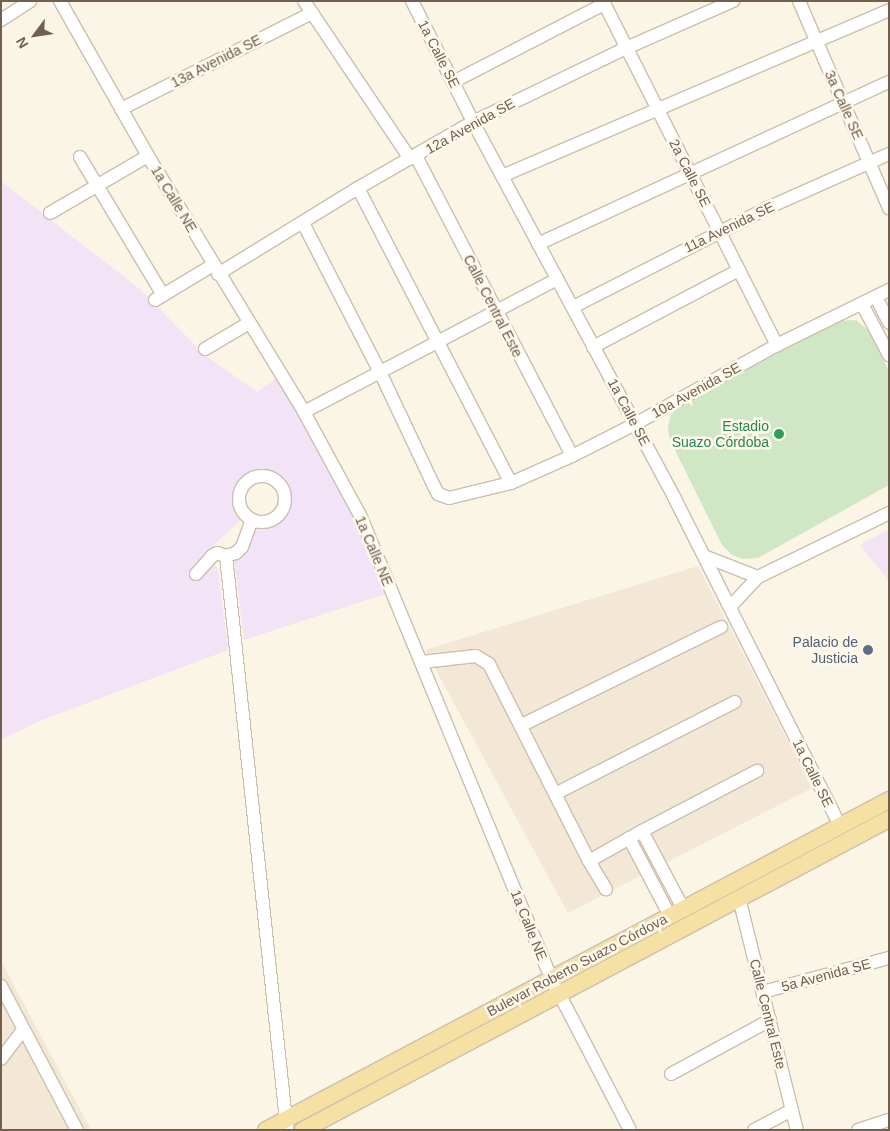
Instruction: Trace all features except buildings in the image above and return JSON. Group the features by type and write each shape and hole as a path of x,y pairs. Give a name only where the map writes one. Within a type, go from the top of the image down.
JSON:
{"main road":[{"name":"Bulevar Roberto Suazo Córdova","path":"302,1130 555,985 676,912 889,800"},
{"name":"Bulevar Roberto Suazo Córdova","path":"266,1130 287,1124 555,985 739,898 889,819"}],"street":[{"path":"1,20 30,1"},
{"name":"1a Calle NE","path":"60,1 215,269 304,412 361,518 555,985 630,1130"},
{"name":"Calle Central Este","path":"304,1 413,158 572,456"},
{"name":"12a Avenida SE","path":"98,185 159,297 303,223 358,188 474,122 626,48 733,1"},
{"name":"3a Calle SE","path":"799,1 889,208"},
{"name":"1a Calle SE","path":"417,3 453,82 704,556 840,826"},
{"path":"453,82 603,3"},
{"name":"2a Calle SE","path":"603,3 777,345"},
{"path":"502,176 889,10"},
{"name":"13a Avenida SE","path":"121,109 312,13"},
{"path":"538,244 690,172 889,82"},
{"name":"11a Avenida SE","path":"572,307 719,231 889,154"},
{"path":"80,156 98,185"},
{"path":"50,212 148,156"},
{"path":"358,188 511,483"},
{"path":"303,223 380,372"},
{"path":"593,346 739,270"},
{"path":"304,412 557,279"},
{"name":"10a Avenida SE","path":"380,372 434,486 443,497 449,498 511,483 572,456 635,424 777,345 889,290"},
{"path":"876,297 889,323"},
{"path":"862,304 889,354"},
{"path":"205,349 249,323"},
{"path":"730,607 758,577 889,513"},
{"path":"196,574 217,553 226,556 236,553 242,547 252,520"},
{"path":"226,556 287,1124"},
{"path":"704,556 758,577"},
{"path":"522,725 721,627"},
{"path":"422,662 476,656 489,664 522,725 589,861 606,889"},
{"path":"555,794 735,702"},
{"path":"589,861 757,771"},
{"path":"642,831 676,912"},
{"path":"629,838 676,912"},
{"name":"Calle Central Este","path":"739,898 797,1130"},
{"name":"5a Avenida SE","path":"763,992 889,958"},
{"path":"1,986 77,1130"},
{"path":"670,1074 770,1020"},
{"path":"1,1059 23,1030"},
{"path":"754,1130 792,1110"},
{"path":"858,1130 871,1128 889,1120"}],"shaded area":[{"path":"1,181 141,290 205,355 257,392 277,378 318,447 353,516 385,594 244,640 233,552 254,527 272,527 280,521 292,500 283,478 269,473 256,472 246,477 237,488 234,499 242,519 206,552 218,569 228,650 42,720 1,740"},
{"path":"889,529 889,581 860,545"},
{"path":"698,566 812,788 568,913 425,650"},
{"path":"1,961 91,1130 1,1130"}],"green space":[{"name":"Estadio Suazo Córdoba","path":"856,320 869,331 889,371 889,485 758,558 743,559 732,555 722,545 670,440 668,429 670,417 677,407 838,321"}],"place":[{"name":"Estadio Suazo Córdoba","path":"779,434"},
{"name":"Palacio de Justicia","path":"868,650"}]}
